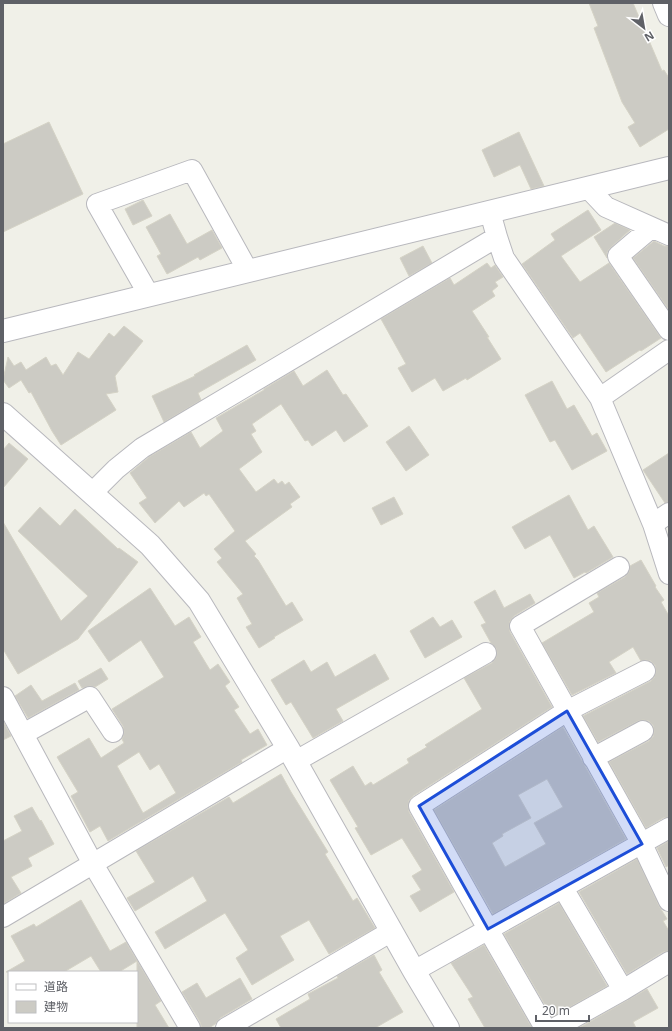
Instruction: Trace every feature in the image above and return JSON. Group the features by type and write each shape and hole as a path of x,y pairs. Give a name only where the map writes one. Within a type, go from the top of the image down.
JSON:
{"street":[{"path":"664,3 669,15"},
{"path":"3,331 669,168"},
{"path":"149,295 97,204 192,170 248,271"},
{"path":"588,188 606,207 660,232"},
{"path":"490,212 504,258 600,398 661,518 669,574"},
{"path":"660,232 618,256 669,330"},
{"path":"92,493 116,468 142,448 497,238"},
{"path":"600,398 669,350"},
{"path":"3,414 150,545 199,601 292,755 414,971 448,1028"},
{"path":"619,567 520,626 642,844 669,901"},
{"path":"3,917 93,864 292,755 486,653"},
{"path":"545,1028 419,806 567,711 645,671"},
{"path":"3,697 93,864 190,1028"},
{"path":"23,734 90,697 112,732"},
{"path":"594,758 642,730"},
{"path":"414,971 669,828"},
{"path":"563,888 623,990"},
{"path":"226,1028 392,931"},
{"path":"554,1028 623,990 669,962"}],"highlighted area":[{"path":"567,711 642,844 488,929 419,806"}],"building":[{"path":"589,3 633,3 662,71 664,70 669,78 669,129 640,147 628,127 635,123 622,102 594,28 598,26"},
{"path":"49,122 83,194 3,232 3,144"},
{"path":"519,132 544,186 531,189 520,165 494,177 482,150"},
{"path":"143,200 152,216 133,225 125,209"},
{"path":"588,210 601,230 561,256 580,282 609,263 661,338 606,372 580,333 573,338 522,264 555,240 551,234"},
{"path":"170,214 187,244 212,230 222,248 200,260 198,257 167,274 157,256 161,254 146,227"},
{"path":"615,223 630,230 610,248 607,252 607,258 594,237"},
{"path":"654,241 664,246 669,246 669,310 633,258"},
{"path":"423,246 432,263 409,276 400,258"},
{"path":"487,263 491,268 495,265 503,277 495,282 498,286 492,291 495,296 472,311 501,359 467,380 466,378 443,391 435,378 412,392 398,368 406,364 381,319 450,278 454,285"},
{"path":"124,326 143,341 115,376 118,392 106,394 116,410 61,445 31,392 29,393 21,380 9,388 3,380 8,357 14,366 21,362 26,370 46,357 51,366 56,364 63,375 78,352 89,359 109,333 114,337"},
{"path":"247,345 256,360 198,393 201,400 164,422 152,396 195,376 194,375"},
{"path":"327,370 343,395 346,394 368,426 344,442 336,430 312,446 308,440 305,441 281,404 252,424 256,431 251,434 262,452 239,469 256,492 274,479 278,484 282,481 285,485 289,482 300,497 290,504 292,507 245,541 256,554 254,556 258,560 286,606 292,602 303,620 274,637 275,638 259,648 246,627 252,624 237,598 243,594 217,562 222,558 214,549 235,531 209,494 206,496 204,493 184,507 179,501 155,523 139,503 147,498 130,473 149,457 191,432 200,448 223,431 216,418 294,371 303,386"},
{"path":"552,381 567,409 574,405 592,436 597,433 607,451 572,470 555,440 550,442 525,395"},
{"path":"409,426 429,455 406,471 386,442"},
{"path":"9,443 28,459 3,488 3,450"},
{"path":"669,453 669,502 665,503 643,470"},
{"path":"569,495 588,530 594,526 613,557 586,573 585,572 574,578 550,535 525,549 512,527"},
{"path":"394,497 403,514 381,525 372,508"},
{"path":"40,507 60,526 75,509 118,549 119,548 138,562 78,639 18,674 3,649 3,522 61,621 88,596 18,531"},
{"path":"641,560 656,586 655,587 664,600 661,602 669,616 669,817 663,818 646,828 609,762 649,741 653,737 653,725 649,721 638,721 598,742 583,716 651,681 656,672 655,665 651,661 641,661 633,647 609,662 616,673 572,695 542,643 594,612 589,603 599,597 597,593 625,577 629,572 630,566"},
{"path":"150,588 175,626 189,617 201,637 193,642 210,670 218,664 230,682 225,686 239,707 234,710 250,734 258,729 267,745 241,760 242,762 108,841 100,826 90,832 71,796 78,792 57,757 89,738 101,758 124,743 122,739 124,732 123,726 112,709 164,677 141,640 109,662 88,631","holes":["139,752 150,770 159,764 176,793 143,813 117,766"]},
{"path":"495,590 504,608 530,594 535,603 514,616 510,621 509,626 510,632 552,707 409,800 409,812 454,892 420,912 410,896 421,890 412,876 422,870 402,838 371,855 355,828 358,827 330,780 353,766 365,786 371,782 373,785 409,763 407,759 427,747 425,745 482,709 464,678 492,663 496,658 496,648 491,643 481,625 486,623 474,602"},
{"path":"433,617 440,627 452,620 462,637 425,658 410,631"},
{"path":"375,654 389,679 336,709 343,721 313,738 291,702 286,705 271,680 304,660 311,672 327,662 335,677"},
{"path":"101,668 108,679 95,687 90,686 82,688 78,681"},
{"path":"75,683 79,690 28,718 15,696 31,685 42,701"},
{"path":"3,721 11,736 3,740"},
{"path":"563,727 626,839 493,914 434,810","holes":["547,779 563,807 534,823 546,844 505,867 492,843 503,836 502,834 531,818 518,795"]},
{"path":"281,774 328,852 325,854 353,901 357,898 375,928 329,954 309,920 280,936 294,960 252,985 236,958 248,950 225,913 165,949 155,932 207,901 193,876 135,911 127,898 155,882 136,851 229,797 233,803"},
{"path":"32,807 54,844 28,858 32,866 11,877 21,893 3,904 3,841 22,831 14,816"},
{"path":"669,841 669,865 666,867 657,848"},
{"path":"637,859 659,906 667,919 663,921 669,931 669,951 663,952 627,974 579,892"},
{"path":"81,900 110,951 126,942 161,1001 155,1005 169,1028 137,1028 137,961 121,971 100,971 91,956 66,971 6,972 25,961 11,936 34,924 36,927"},
{"path":"559,903 607,986 552,1017 504,934"},
{"path":"484,945 532,1028 485,1028 468,999 473,997 451,963"},
{"path":"374,955 382,970 379,972 403,1012 375,1028 281,1028 276,1019 310,999 308,994 338,978 337,976"},
{"path":"240,978 252,999 220,1018 209,1028 202,1028 182,992 197,983 206,998"},
{"path":"647,989 658,1008 633,1022 636,1028 579,1028"}]}
